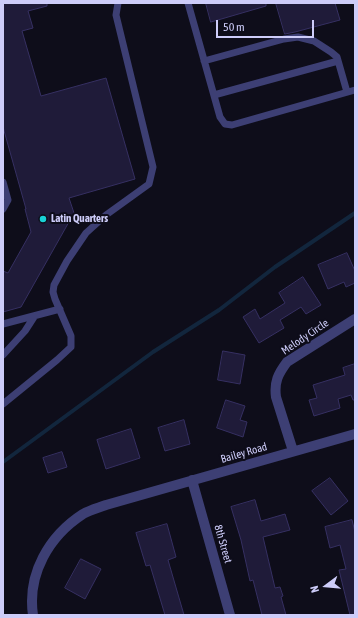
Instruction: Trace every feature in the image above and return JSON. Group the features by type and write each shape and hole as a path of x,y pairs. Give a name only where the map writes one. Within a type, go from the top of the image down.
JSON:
{"street":[{"name":"Melody Circle","path":"293,451 276,397 276,382 280,371 287,362 355,319"},
{"name":"Bailey Road","path":"33,615 32,593 39,564 56,537 84,513 140,495 355,434"},
{"name":"8th Street","path":"192,480 230,615"}],"lane":[{"path":"3,404 71,347 71,336 53,292 54,285 67,261 86,233 106,215 149,184 153,167 116,15 118,3"},
{"path":"188,3 220,117 225,124 232,125 355,90"},
{"path":"204,61 284,39 298,37 314,41 337,57 347,92"},
{"path":"214,95 338,61"},
{"path":"3,182 8,200 3,209"},
{"path":"3,324 60,309"},
{"path":"3,355 25,331 34,316"}],"building":[{"path":"3,3 47,3 47,6 28,11 33,28 22,31 41,96 106,78 135,179 69,198 74,213 21,307 3,312 3,271 8,273 31,232 3,127"},
{"path":"206,3 266,3 266,6 211,22"},
{"path":"276,3 335,3 340,20 285,34"},
{"path":"347,253 355,271 355,283 346,287 344,282 328,289 318,265"},
{"path":"303,277 321,305 306,314 301,307 280,320 284,328 259,343 243,317 255,309 260,319 285,303 279,293"},
{"path":"223,351 245,355 240,384 218,380"},
{"path":"355,364 355,400 353,400 351,395 338,399 340,408 314,416 309,400 317,398 313,385 345,375 343,368"},
{"path":"226,400 245,406 240,420 247,422 243,437 217,428"},
{"path":"184,420 190,444 165,451 158,428"},
{"path":"131,429 140,458 106,469 97,440"},
{"path":"62,452 67,467 48,473 43,458"},
{"path":"330,478 348,501 331,515 312,491"},
{"path":"255,500 261,521 285,514 290,530 263,537 275,588 280,587 286,615 262,615 253,580 250,581 241,540 231,507"},
{"path":"352,520 355,532 355,615 350,615 339,570 346,569 340,545 330,548 325,527"},
{"path":"167,524 176,557 168,560 184,615 165,615 150,565 146,566 136,533"},
{"path":"81,559 101,569 85,599 65,588"}],"waterway":[{"path":"3,462 153,352 219,310 275,267 355,213"}],"place":[{"name":"Latin Quarters","path":"43,219"}]}
